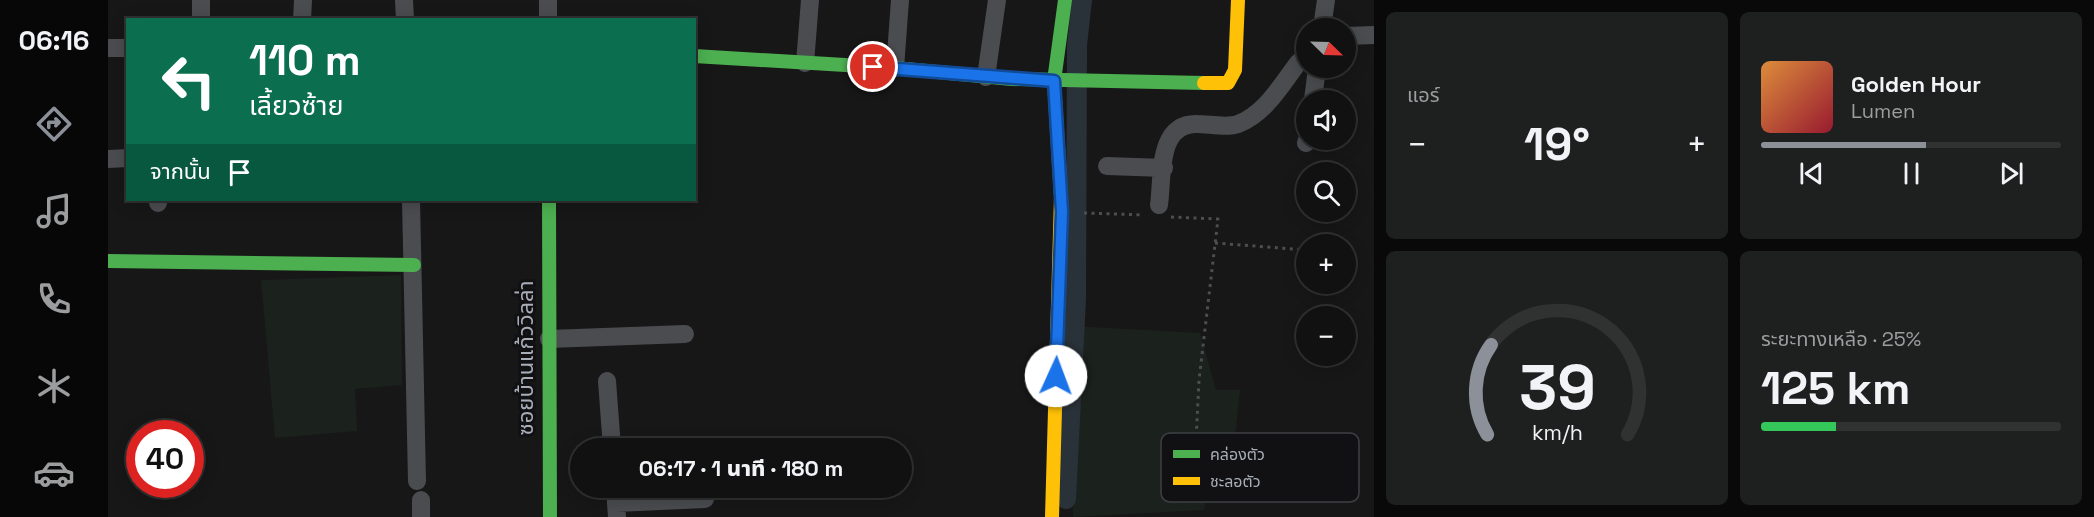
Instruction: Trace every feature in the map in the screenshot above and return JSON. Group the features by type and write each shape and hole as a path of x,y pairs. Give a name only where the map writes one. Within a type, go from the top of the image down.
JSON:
{"street":[{"path":"201,0 201,18"},
{"path":"302,18 303,0"},
{"path":"404,0 405,18"},
{"path":"548,0 548,18"},
{"path":"805,63 810,0"},
{"path":"895,68 900,0"},
{"path":"986,77 998,0"},
{"path":"1052,517 1062,212 1060,81 1065,0"},
{"path":"696,56 1060,81 1228,83 1235,70 1238,0"},
{"path":"1323,18 1326,0"},
{"path":"1356,36 1374,35"},
{"path":"108,48 126,48"},
{"path":"1159,205 1166,146 1172,133 1180,126 1235,125 1258,113 1296,66"},
{"path":"108,159 126,158"},
{"path":"1107,166 1164,168"},
{"path":"411,201 417,480"},
{"name":"ซอยบ้านแก้ววิลล่า","path":"549,201 550,517"},
{"path":"108,261 414,265"},
{"path":"549,339 685,334"},
{"path":"607,381 611,438"},
{"path":"616,503 705,499"}],"path":[{"path":"1196,433 1199,380 1218,219"},
{"path":"1215,243 1296,249"}],"shaded area":[{"path":"401,275 402,385 355,389 357,431 275,438 261,280"},
{"path":"1072,326 1200,333 1216,390 1240,390 1236,433 1161,433 1161,502 1205,502 1204,510 1073,517"}],"waterway":[{"path":"1066,499 1076,298 1077,45 1082,0"}],"traffic: fast":[{"path":"1061,197 1054,81 1065,0"},
{"path":"696,56 895,68 1012,79 1204,83"},
{"path":"549,201 550,517"},
{"path":"108,261 414,265"}],"traffic: slow":[{"path":"1204,83 1228,83 1235,70 1238,0"},
{"path":"1052,517 1061,197"}],"route":[{"path":"873,67 1054,81 1062,212 1056,376"}]}
